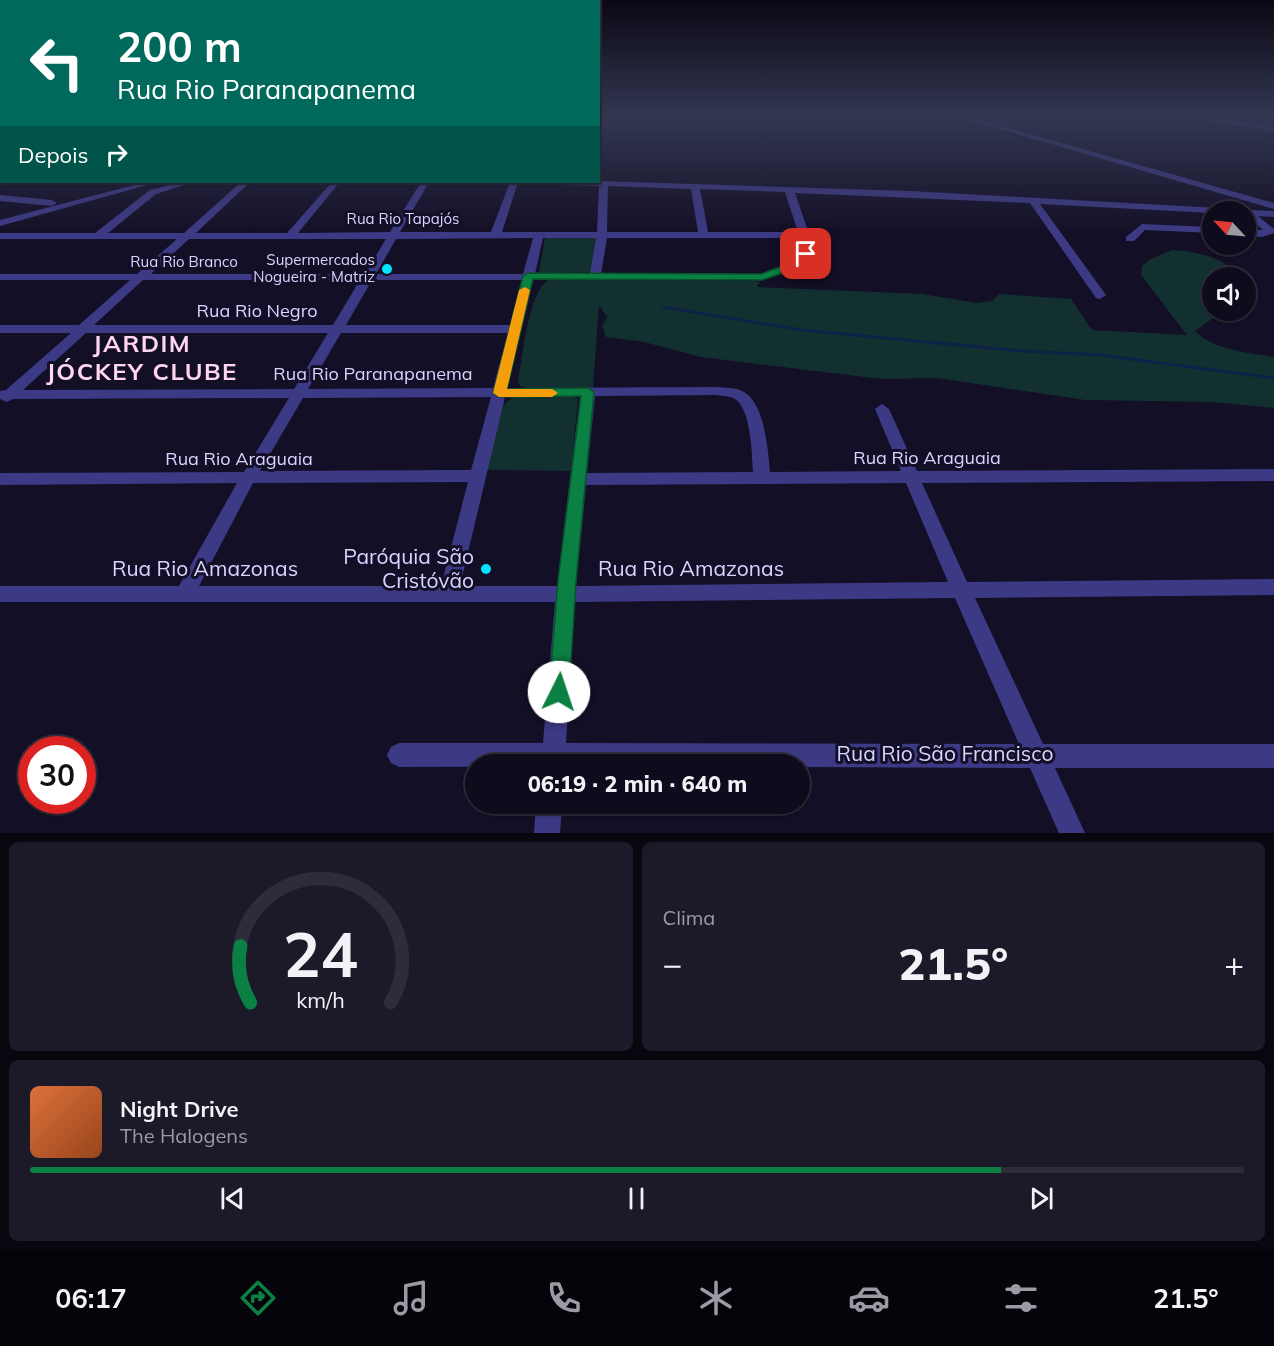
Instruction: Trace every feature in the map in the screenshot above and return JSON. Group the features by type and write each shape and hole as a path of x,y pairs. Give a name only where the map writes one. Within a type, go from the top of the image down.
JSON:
{"street":[{"path":"1099,156 1274,206"},
{"path":"1121,156 1274,198"},
{"path":"0,217 121,183"},
{"path":"0,223 150,183"},
{"path":"99,235 153,192 186,183"},
{"path":"3,398 245,183"},
{"path":"291,234 335,183"},
{"path":"185,593 248,478 424,183"},
{"path":"496,234 514,183"},
{"path":"584,183 1032,200 1202,209"},
{"path":"595,276 602,234 604,184"},
{"path":"695,187 703,234"},
{"path":"789,190 806,235"},
{"path":"0,198 51,203"},
{"path":"1032,200 1100,294"},
{"path":"1256,212 1274,213"},
{"path":"1256,216 1269,231 1256,233"},
{"path":"1130,238 1142,227 1202,230"},
{"path":"449,592 538,234"},
{"name":"Rua Rio Tapajós","path":"0,236 806,235"},
{"name":"Rua Rio Branco","path":"0,277 771,276 788,268 810,251 806,235"},
{"name":"Rua Rio Negro","path":"0,329 514,329"},
{"name":"Rua Rio Paranapanema","path":"3,398 300,393 716,391 744,399 754,422 762,477"},
{"path":"554,754 566,594 588,392"},
{"path":"882,409 1072,833"},
{"name":"Rua Rio Araguaia","path":"579,479 1274,475"},
{"name":"Rua Rio Araguaia","path":"0,479 478,476"},
{"name":"Rua Rio Amazonas","path":"0,594 449,592 566,594 1274,587"},
{"name":"Rua Rio São Francisco","path":"810,757 1036,754 1274,756"},
{"name":"Rua Rio São Francisco","path":"399,755 465,757"},
{"path":"547,833 548,814"}],"green space":[{"path":"550,236 597,238 591,272 539,272 545,238"},
{"path":"1172,250 1209,256 1230,267 1202,267 1202,321 1209,321 1195,331 1222,347 1274,357 1274,408 1212,402 1085,400 937,378 881,379 701,357 644,342 606,337 602,326 607,317 599,305 593,388 528,389 520,386 518,381 528,325 536,296 550,279 752,281 760,282 757,287 922,294 977,303 992,301 999,294 1071,299 1092,330 1187,335 1141,275 1142,266 1149,260"},
{"path":"518,396 571,396 578,399 571,471 485,470 503,406"}],"waterway":[{"path":"663,307 802,330 1022,351 1100,355 1274,378"}],"slow traffic":[{"path":"525,290 499,393 552,393"}],"place":[{"name":"Supermercados Nogueira - Matriz","path":"387,269"},
{"name":"Paróquia São Cristóvão","path":"486,569"}],"district":[{"name":"JARDIM JÓCKEY CLUBE","path":"142,358"}],"route":[{"path":"559,692 567,581 588,392 499,393 528,276 750,278 771,276 788,268 806,254"}]}
